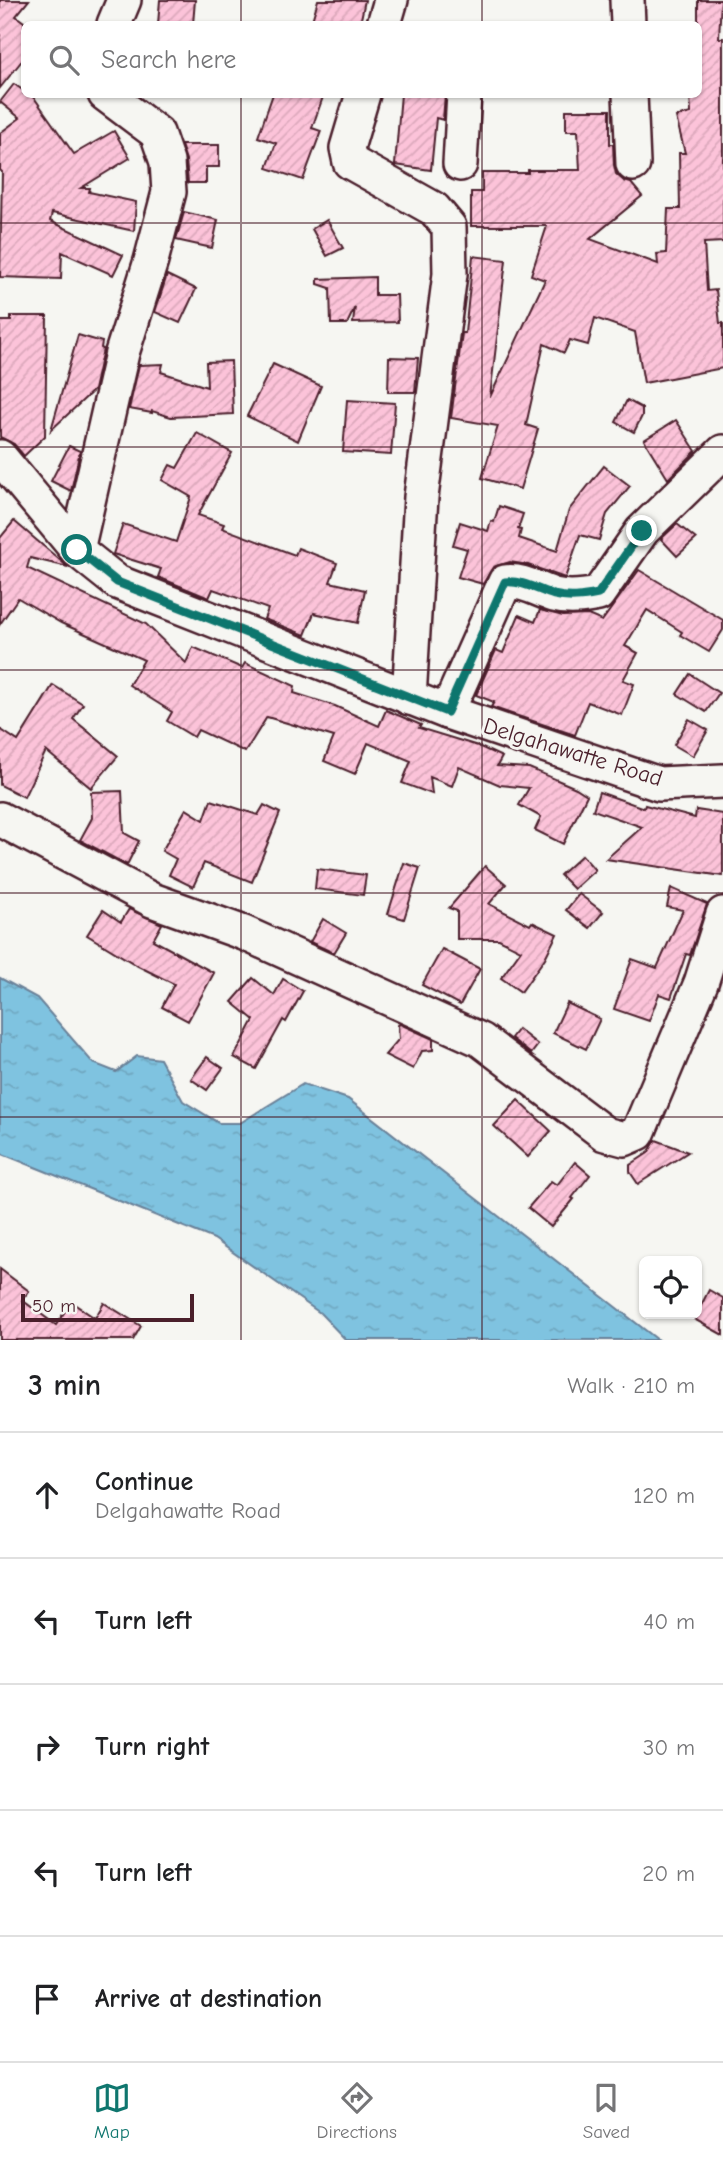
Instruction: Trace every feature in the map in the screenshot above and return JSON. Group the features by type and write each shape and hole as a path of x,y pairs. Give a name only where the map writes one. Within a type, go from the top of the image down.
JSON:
{"street":[{"path":"115,21 124,0"},
{"path":"627,0 628,21"},
{"path":"77,550 122,354 169,192 167,162 157,133 110,98"},
{"path":"362,98 347,148 350,162 434,209 449,227 450,274 421,497 409,698"},
{"path":"460,164 464,98"},
{"path":"630,98 633,164"},
{"path":"447,712 505,582 513,581 557,596 579,598 598,594 642,531 723,452"},
{"name":"Delgahawatte Road","path":"0,457 77,550 117,582 409,698 659,784 723,781"},
{"path":"0,819 152,900 244,933 481,1040 605,1135 624,1139 638,1133 701,983 723,914"}],"water":[{"path":"0,978 37,998 93,1063 116,1072 137,1056 160,1059 183,1101 219,1123 240,1123 303,1084 348,1099 658,1340 346,1340 320,1313 214,1239 0,1153"}],"building":[{"path":"0,0 29,0 16,16 23,21 21,62 0,88"},
{"path":"160,0 195,0 193,21 158,21"},
{"path":"318,0 365,0 361,21 312,21"},
{"path":"698,0 721,0 719,38 723,38 723,242 704,243 707,291 716,290 720,323 723,323 723,368 644,383 635,332 595,318 588,345 570,340 564,353 544,344 526,425 538,429 520,489 482,478 498,426 451,418 462,333 465,333 473,256 506,260 490,397 545,280 531,275 547,226 471,226 471,192 482,192 482,173 580,170 578,131 566,131 566,110 610,110 610,144 613,144 616,174 631,183 642,196 590,239 658,264 657,254 666,253 668,209 680,209 679,153 685,153 676,117 691,113 690,98 702,98 702,21 698,21"},
{"path":"14,84 21,89 21,98 35,99 74,154 114,131 130,158 81,188 90,188 89,192 136,202 134,231 52,213 50,221 123,255 113,275 62,252 61,279 0,277 0,133 20,118 0,102"},
{"path":"272,98 323,98 312,128 321,131 303,180 267,168 276,143 258,137"},
{"path":"401,98 445,98 443,120 436,118 431,170 395,165"},
{"path":"181,145 219,145 219,167 206,167 206,183 188,183 186,160"},
{"path":"184,212 218,220 212,248 176,240"},
{"path":"327,220 343,248 327,256 312,229"},
{"path":"167,275 196,289 180,323 155,312"},
{"path":"375,277 375,295 397,295 398,322 353,323 355,307 347,324 331,324 330,288 318,284 318,279"},
{"path":"11,316 47,316 45,436 24,456 14,444 0,437 0,321 11,321"},
{"path":"78,335 102,342 103,349 94,390 51,430"},
{"path":"389,357 418,358 415,392 388,392"},
{"path":"231,361 233,414 171,417 152,411 129,409 139,365 163,364 161,372 207,387 206,362"},
{"path":"273,364 321,386 298,441 247,416"},
{"path":"347,400 395,403 391,455 343,452"},
{"path":"627,400 642,408 642,416 634,432 616,422"},
{"path":"676,420 696,451 668,479 644,440"},
{"path":"197,433 232,453 198,515 224,524 222,528 295,555 298,548 337,563 330,582 365,590 358,623 314,613 305,635 264,619 268,609 213,589 209,598 158,577 161,569 113,554 123,524 176,542 191,497 162,480 170,465 177,468"},
{"path":"69,446 80,451 71,491 51,481"},
{"path":"604,466 630,486 607,514 599,540 580,535 565,578 528,565 510,562 493,567 483,584 458,577 467,549 453,545 460,522 488,531 499,506 523,514 518,529 521,530 519,538 557,551 569,510"},
{"path":"14,521 68,567 30,558 27,568 146,624 186,663 193,647 242,668 245,663 295,686 294,693 335,706 379,726 386,710 421,725 419,728 478,746 502,757 497,766 529,768 576,788 587,795 563,844 535,830 541,817 519,805 529,788 500,785 459,767 452,786 430,777 432,794 402,783 411,761 368,743 355,774 324,761 334,737 267,717 245,752 198,730 194,737 167,721 172,712 129,685 144,660 61,623 18,598 0,624 0,538"},
{"path":"677,524 696,539 677,556 661,539"},
{"path":"639,570 723,620 723,630 709,652 680,635 682,632 647,610 625,646 638,653 623,680 634,684 622,715 588,702 575,735 491,707 494,702 476,695 496,650 503,653 519,615 535,622 540,610 563,616 588,615 602,621"},
{"path":"690,674 719,693 706,712 677,694"},
{"path":"53,685 83,704 73,719 118,756 91,788 46,751 24,797 0,785 0,729 18,741"},
{"path":"689,719 708,730 693,756 674,745"},
{"path":"122,791 124,833 139,841 127,865 80,840 92,818 91,792"},
{"path":"599,792 644,808 645,805 695,818 696,810 723,814 723,876 606,859 642,827 593,810"},
{"path":"211,800 258,815 264,805 280,813 252,882 204,863 193,887 169,875 176,859 162,851 186,809 204,820"},
{"path":"582,855 595,870 574,889 560,875"},
{"path":"404,863 420,868 404,919 388,914"},
{"path":"485,866 506,884 489,904 530,925 532,922 557,934 545,958 521,992 501,978 521,950 499,939 457,939 457,911 449,908"},
{"path":"317,869 366,875 363,895 315,889"},
{"path":"671,888 707,904 690,955 686,954 671,998 659,994 649,1021 614,1009 632,959 657,968 683,910 667,907"},
{"path":"579,894 603,912 590,928 566,910"},
{"path":"129,909 162,924 153,940 214,973 188,1021 162,1007 174,984 87,935 103,910 121,922"},
{"path":"323,919 346,933 334,953 310,942"},
{"path":"442,949 480,969 460,1005 422,985"},
{"path":"253,978 274,995 283,979 303,991 286,1022 283,1020 256,1069 234,1057 254,1020 232,1002"},
{"path":"567,1003 600,1019 586,1049 553,1033"},
{"path":"400,1024 433,1039 433,1050 422,1051 413,1069 385,1055 399,1039"},
{"path":"518,1029 538,1045 531,1054 511,1038"},
{"path":"207,1057 223,1068 207,1090 191,1079"},
{"path":"518,1100 551,1131 528,1157 494,1126"},
{"path":"656,1140 688,1152 638,1184 630,1172 630,1165 648,1153"},
{"path":"575,1162 590,1175 551,1227 528,1208 551,1181 557,1185"},
{"path":"0,1269 29,1291 22,1300 56,1325 71,1302 95,1318 104,1303 141,1326 133,1340 0,1340"},
{"path":"709,1290 723,1298 723,1335 694,1319 702,1319 702,1304"}],"route":[{"path":"77,550 117,582 447,712 505,582 513,581 557,596 579,598 598,594 642,531"}]}
